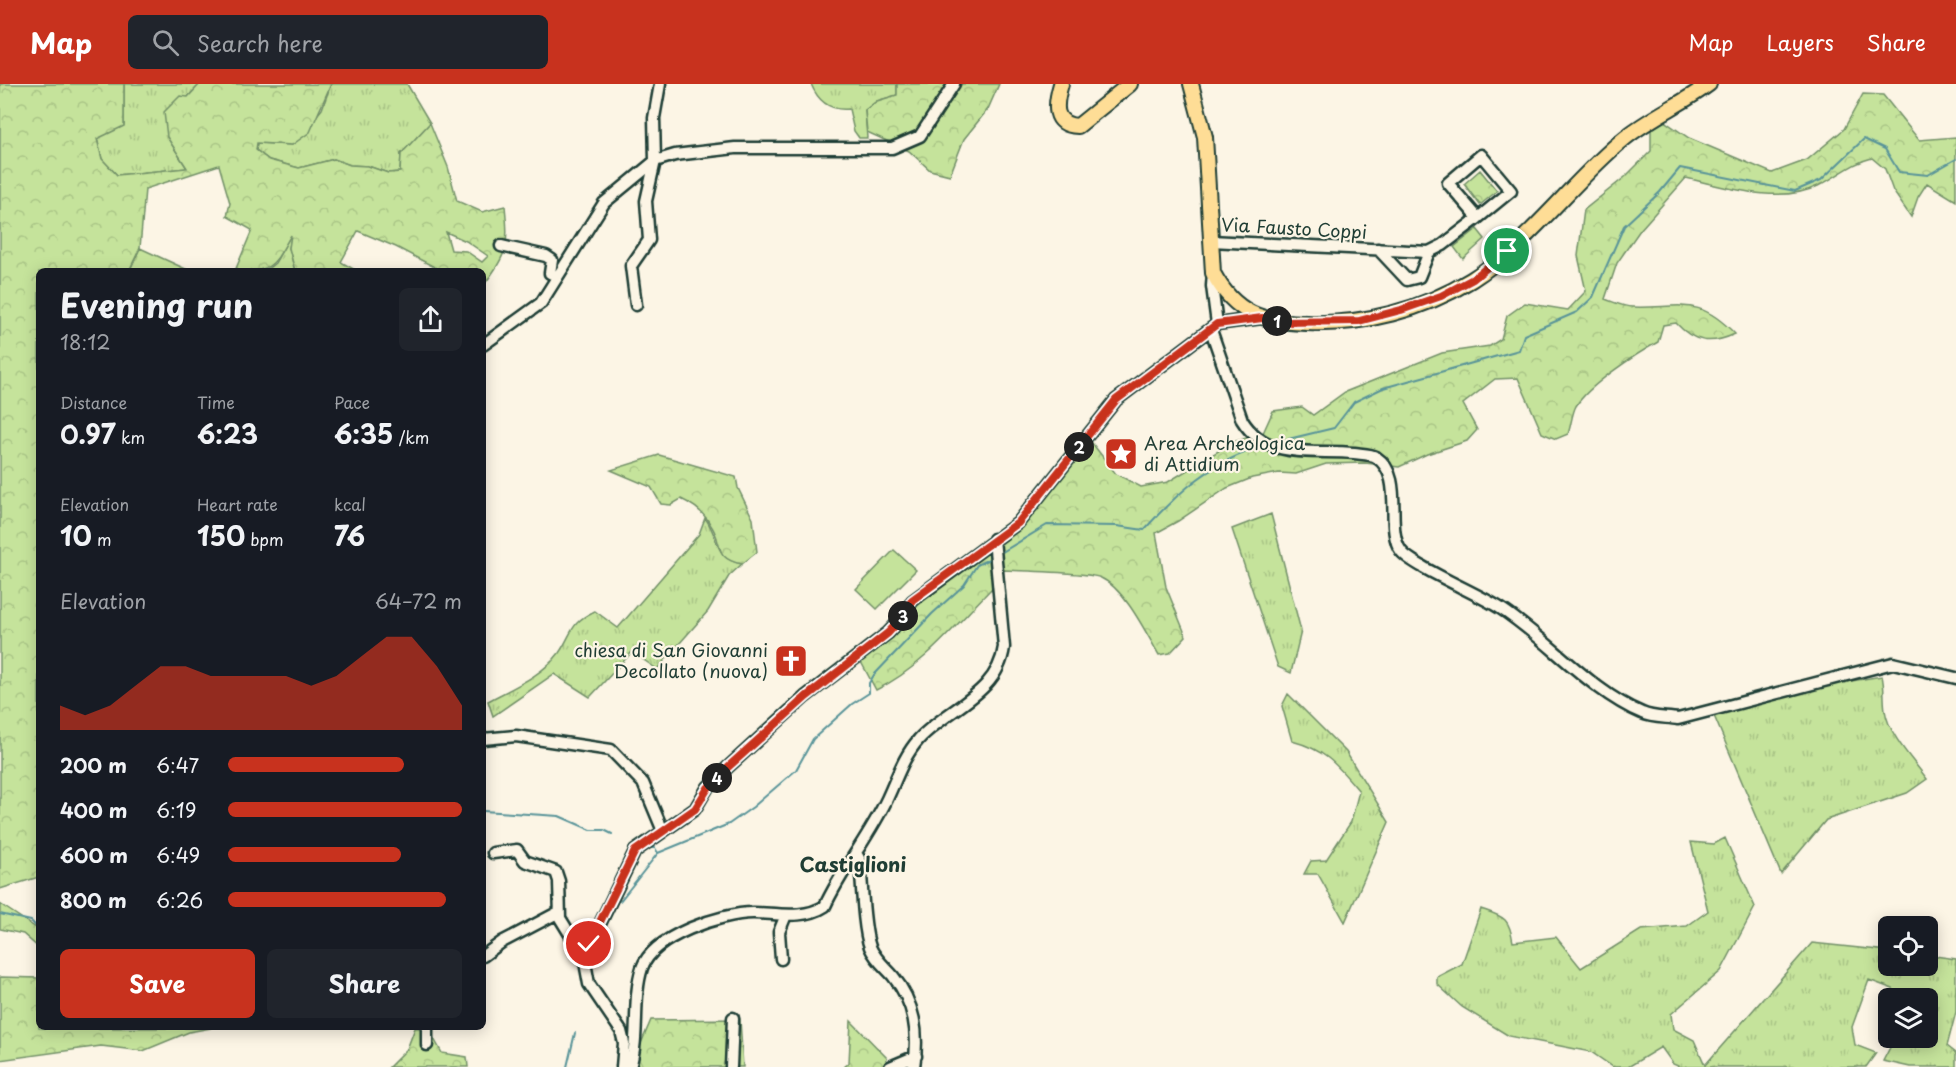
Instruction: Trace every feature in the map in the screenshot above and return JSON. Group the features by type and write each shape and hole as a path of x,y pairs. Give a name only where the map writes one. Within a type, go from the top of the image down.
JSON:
{"main road":[{"path":"1061,84 1056,112 1061,122 1069,126 1078,126 1130,84"},
{"path":"1191,84 1205,137 1214,273 1222,289 1234,302 1262,318 1282,322 1359,321 1441,296 1473,279 1507,251 1623,139 1649,120 1709,84"}],"street":[{"path":"636,305 631,266 649,240 646,201 655,161 654,118 660,84"},
{"path":"486,343 541,303 604,203 655,161 675,155 735,148 892,148 920,136 954,84"},
{"path":"1378,249 1429,252 1443,245 1479,218 1511,191 1481,155 1448,183 1479,218"},
{"name":"Via Fausto Coppi","path":"1211,241 1378,249 1407,280 1419,277 1429,252"},
{"path":"501,246 546,256 552,260 550,273 556,276"},
{"path":"1214,273 1212,286 1224,363 1242,420 1250,433 1293,453 1346,453 1375,456 1386,468 1394,496 1397,541 1401,551 1418,564 1501,608 1607,693 1644,714 1678,719 1893,663 1956,678"},
{"path":"584,957 635,851 695,809 708,788 763,735 888,633 904,616 912,600 1018,523 1116,400 1217,323 1227,305 1234,302"},
{"path":"1217,323 1262,318"},
{"path":"630,1067 643,966 660,946 709,921 753,913 786,915 825,906 837,880 856,853 887,800 911,748 922,736 996,675 1002,662 1004,647 994,542"},
{"path":"486,738 516,736 611,750 643,783 663,831"},
{"path":"493,853 517,850 525,861 556,872 560,881 560,912 563,927 584,957 589,984 621,1031 624,1043 622,1067"},
{"path":"856,853 860,860 868,944 878,960 904,989 911,1004 915,1024 915,1062 891,1067"},
{"path":"486,954 502,942 560,912"},
{"path":"781,959 779,932 786,915"},
{"path":"731,1067 733,1018"},
{"path":"427,1030 427,1045"}],"green space":[{"path":"0,84 124,84 124,126 97,139 102,159 117,175 187,168 167,137 164,112 180,96 188,97 200,84 331,84 310,132 292,145 257,143 256,150 269,160 299,168 334,159 388,173 400,172 401,154 430,123 448,167 457,201 482,212 505,206 507,231 505,249 498,266 486,282 486,268 436,268 358,231 341,262 352,268 294,268 289,248 291,235 280,255 270,265 264,268 236,268 252,230 227,216 230,203 219,165 145,189 140,248 130,268 36,268 36,878 0,889","holes":["446,232 466,241 488,256 482,262 466,251 451,250"]},
{"path":"124,84 200,84 188,97 167,137 187,168 117,175 102,159 97,138 124,125"},
{"path":"331,84 407,84 430,123 401,154 400,172 388,173 334,159 299,168 269,160 256,150 257,143 292,145 322,109"},
{"path":"811,84 897,84 897,95 877,101 865,110 867,138 859,138 854,131 849,109 826,104"},
{"path":"897,84 999,84 988,109 964,139 950,175 930,170 909,151 867,132 865,110 877,101 897,95"},
{"path":"1863,94 1883,95 1919,140 1956,137 1956,201 1927,183 1918,197 1911,217 1893,191 1885,169 1872,158 1857,163 1818,186 1787,194 1752,192 1686,178 1640,230 1617,263 1605,299 1629,307 1687,306 1698,308 1722,321 1735,334 1718,340 1703,340 1689,335 1676,323 1663,325 1658,342 1614,371 1582,398 1576,406 1568,434 1556,439 1542,433 1518,378 1495,379 1463,404 1477,430 1467,441 1427,454 1399,467 1365,463 1326,464 1296,474 1279,473 1252,478 1227,488 1156,533 1166,587 1186,636 1170,653 1159,655 1126,601 1101,578 1070,573 1004,570 995,585 940,643 910,669 876,690 860,660 944,581 1016,519 1085,434 1116,474 1141,487 1168,482 1233,442 1263,433 1273,411 1302,407 1313,415 1345,392 1442,353 1490,346 1501,339 1507,316 1525,303 1568,310 1586,291 1578,256 1584,210 1625,177 1651,151 1651,128 1664,121 1689,138 1772,173 1807,160 1844,129"},
{"path":"1480,170 1497,191 1480,205 1464,184"},
{"path":"1477,229 1485,239 1463,259 1454,247"},
{"path":"292,233 289,248 294,268 269,268 275,263"},
{"path":"140,248 183,268 131,268"},
{"path":"659,455 736,477 738,488 753,519 757,552 742,564 727,559 723,555 709,522 695,507 681,499 671,505 661,504 651,487 611,470"},
{"path":"1271,514 1301,631 1291,673 1278,667 1232,529"},
{"path":"705,518 718,546 726,557 742,564 729,576 708,611 657,669 632,652 590,697 554,674 493,716 488,701 526,681 544,668 559,653 576,624 587,615 595,611 618,628 699,534"},
{"path":"894,550 916,570 877,609 856,589"},
{"path":"1882,676 1887,719 1902,746 1927,779 1907,793 1826,820 1781,874 1712,711 1796,690"},
{"path":"1288,694 1346,752 1389,822 1345,922 1318,874 1304,874 1311,861 1326,860 1351,822 1359,791 1344,773 1322,754 1292,741 1282,706"},
{"path":"1725,838 1755,907 1721,971 1671,1014 1673,1029 1694,1040 1705,1065 1812,943 1878,950 1878,976 1938,976 1938,956 1956,959 1956,1012 1947,1046 1956,1053 1956,1067 1910,1067 1883,1061 1890,1048 1938,1048 1938,988 1890,988 1869,980 1852,1027 1855,1045 1876,1053 1866,1067 1680,1067 1673,1064 1661,1047 1628,1067 1613,1067 1591,1052 1509,1036 1462,1007 1437,984 1437,977 1462,964 1481,909 1504,919 1510,927 1513,942 1556,937 1581,968 1641,930 1687,926 1708,911 1691,842 1714,844"},
{"path":"0,904 36,928 36,945 23,934 0,929"},
{"path":"0,977 36,978 36,1030 200,1030 189,1032 143,1051 101,1046 0,1060"},
{"path":"740,1019 743,1067 631,1067 651,1020"},
{"path":"851,1021 887,1058 884,1067 844,1067 849,1063"},
{"path":"414,1030 429,1030 442,1053 467,1057 468,1067 389,1067 407,1049"}],"waterway":[{"path":"1276,442 1334,428 1354,402 1383,388 1519,350 1524,335 1577,312 1593,297 1624,226 1660,192 1680,168 1795,191 1821,180 1864,139 1885,149 1899,172 1928,175 1956,159"},
{"path":"999,554 1047,525 1117,526 1144,530 1198,479 1229,460 1265,446"},
{"path":"620,901 658,853 729,824 753,807 796,770 813,739 852,704 869,693 869,683 874,675 932,614 964,585 977,565 991,558"},
{"path":"486,811 559,816 591,830 604,830 612,834"},
{"path":"649,848 655,848 658,853"},
{"path":"0,914 31,921 36,926"},
{"path":"567,1067 575,1033"}],"place":[{"name":"Area Archeologica di Attidium","path":"1121,454"},
{"name":"chiesa di San Giovanni Decollato (nuova)","path":"791,661"}],"district":[{"name":"Castiglioni","path":"853,865"}],"route":[{"path":"589,944 635,851 695,809 708,788 728,767 806,697 877,643 904,616 912,600 1018,523 1116,400 1217,324 1262,318 1282,322 1312,323 1359,321 1441,296 1473,279 1507,251"}]}
